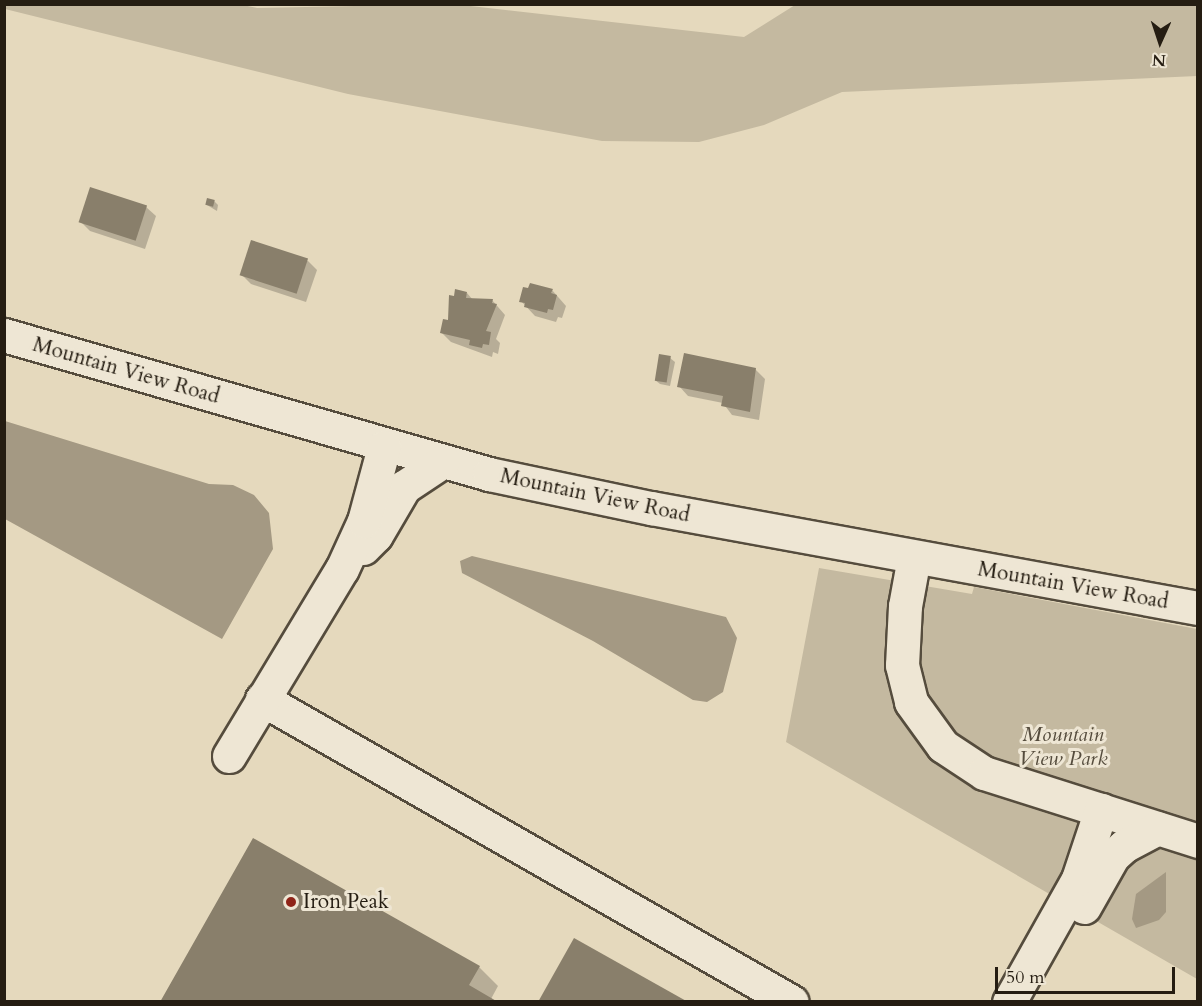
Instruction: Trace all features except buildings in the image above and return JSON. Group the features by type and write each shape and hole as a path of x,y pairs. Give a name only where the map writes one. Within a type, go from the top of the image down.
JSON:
{"street":[{"name":"Mountain View Road","path":"4,335 384,447 569,492 1197,608"},
{"path":"230,756 262,699 342,569 364,521 384,447"},
{"path":"342,569 376,536 404,487 443,461"},
{"path":"914,557 902,626 902,665 911,702 930,733 959,759 984,773 1197,841"},
{"path":"262,699 792,1002"},
{"path":"1009,1002 1078,879 1101,810"},
{"path":"1034,961 1060,950 1113,856 1124,846 1158,828"}],"green space":[{"path":"5,4 238,4 257,8 453,4 744,37 795,5 1197,5 1197,76 842,92 764,125 699,142 602,141 348,94 5,9"},
{"name":"Mountain View Park","path":"819,568 972,594 974,587 1197,629 1197,979 786,742"}],"shaded area":[{"path":"5,421 209,484 233,485 254,495 269,513 273,549 222,639 5,519"},
{"path":"472,556 726,617 737,638 723,692 707,702 693,700 593,641 462,573 460,561"},
{"path":"1166,872 1166,912 1159,920 1136,928 1132,919 1136,894"}],"place":[{"name":"Iron Peak","path":"291,902"}]}
